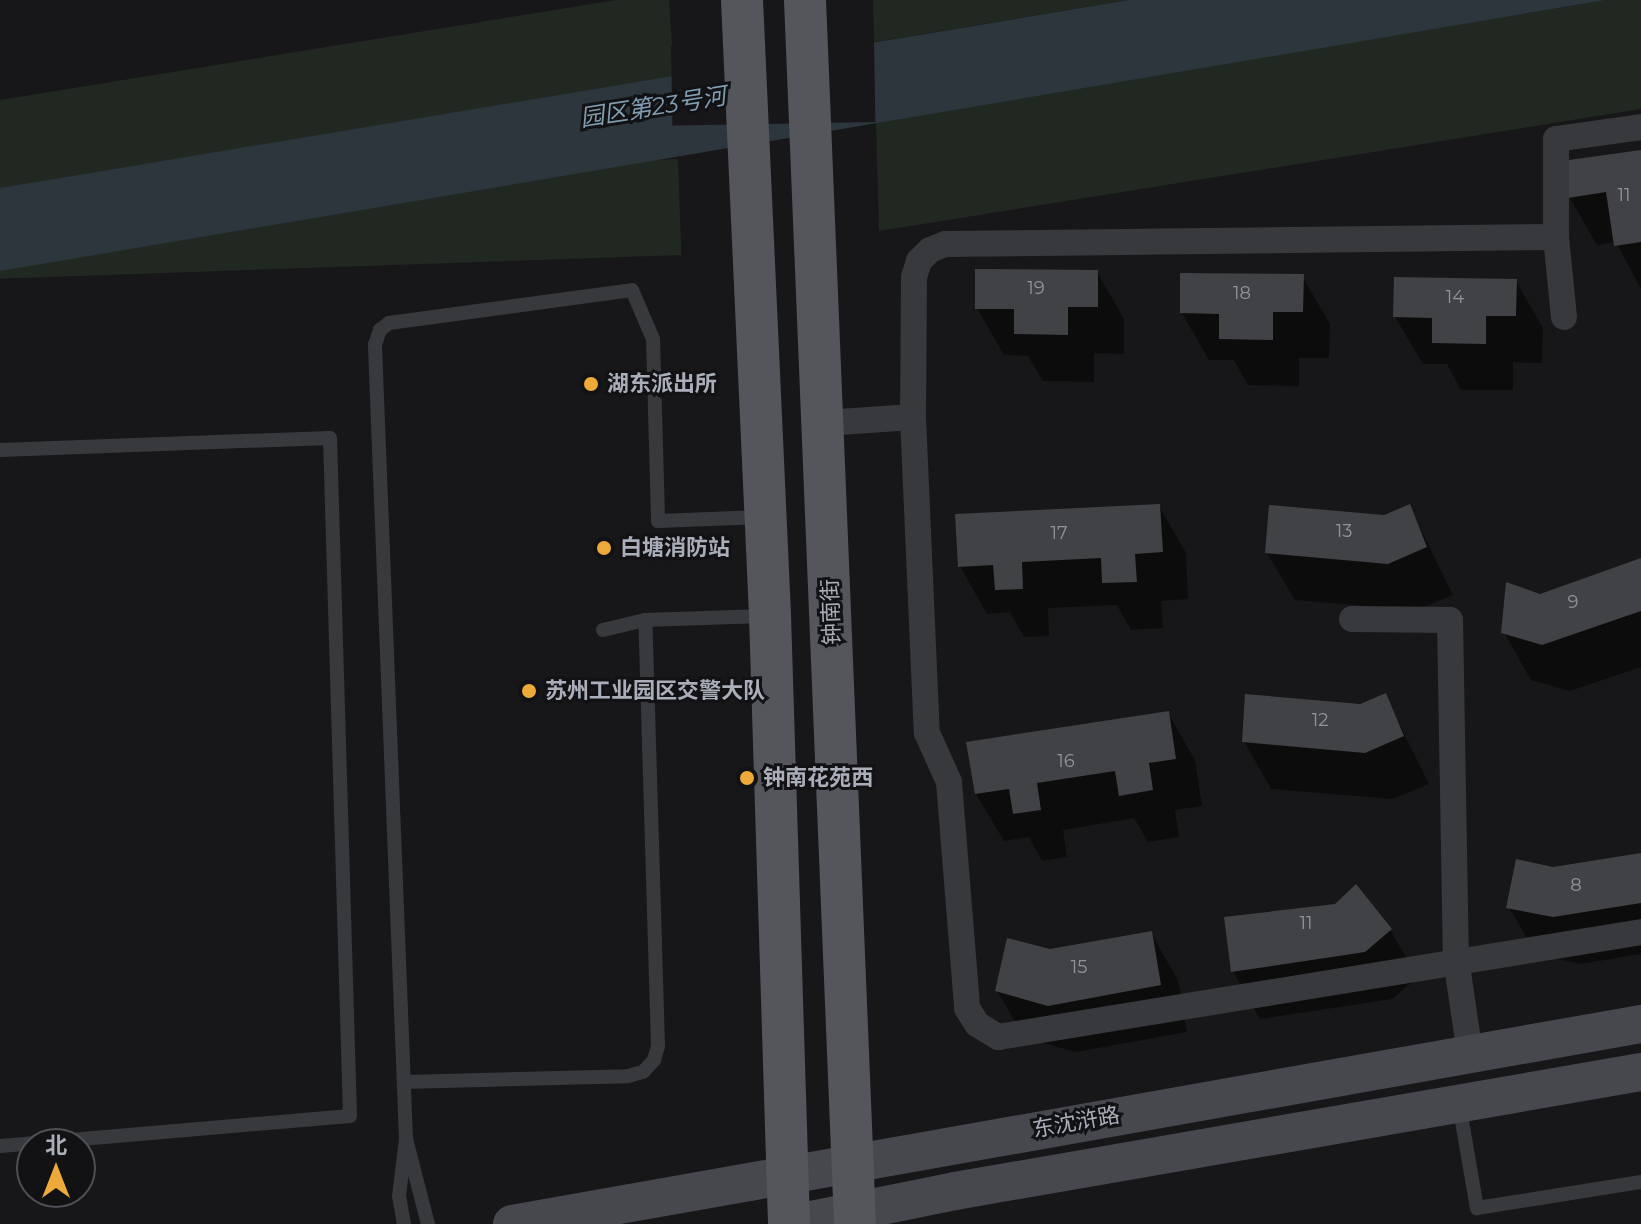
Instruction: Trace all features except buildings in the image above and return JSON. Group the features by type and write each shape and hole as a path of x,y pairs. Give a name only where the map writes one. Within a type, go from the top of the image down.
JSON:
{"main road":[{"path":"742,0 770,615 790,1224 855,1218 1459,1103 1641,1072"},
{"name":"钟南街","path":"805,0 855,1218"},
{"name":"东沈浒路","path":"512,1224 1641,1024"}],"street":[{"path":"1564,317 1556,237 1556,139 1641,127"},
{"path":"1556,237 945,244 919,261 914,277 913,417 927,733 949,782 967,1008 977,1024 998,1037 1017,1037 1456,959 1641,932"},
{"path":"824,423 913,417"},
{"path":"1352,619 1450,620 1456,959 1470,1054"}],"lane":[{"path":"404,1224 399,1196 406,1139 375,345 380,330 389,323 632,290 653,339 658,521 766,517"},
{"path":"0,450 330,438 350,1116 0,1146"},
{"path":"603,630 645,620 770,615"},
{"path":"404,1082 628,1076 643,1072 654,1060 658,1046 645,620"},
{"path":"1459,1103 1477,1208 1641,1182"},
{"path":"406,1139 428,1224"}],"shaded area":[{"path":"616,0 669,0 674,77 0,188 0,100"},
{"path":"873,0 1129,0 874,42"},
{"path":"1606,0 1641,0 1641,109 879,231 876,122"},
{"path":"678,159 681,255 0,279 0,183"}],"water":[{"name":"园区第23号河","path":"1129,0 1606,0 0,271 0,188"}],"pier":[{"path":"874,42 875,122 672,126 671,46"}],"place":[{"name":"湖东派出所","path":"591,384"},
{"name":"白塘消防站","path":"604,548"},
{"name":"苏州工业园区交警大队","path":"529,691"},
{"name":"钟南花苑西","path":"747,778"}]}
